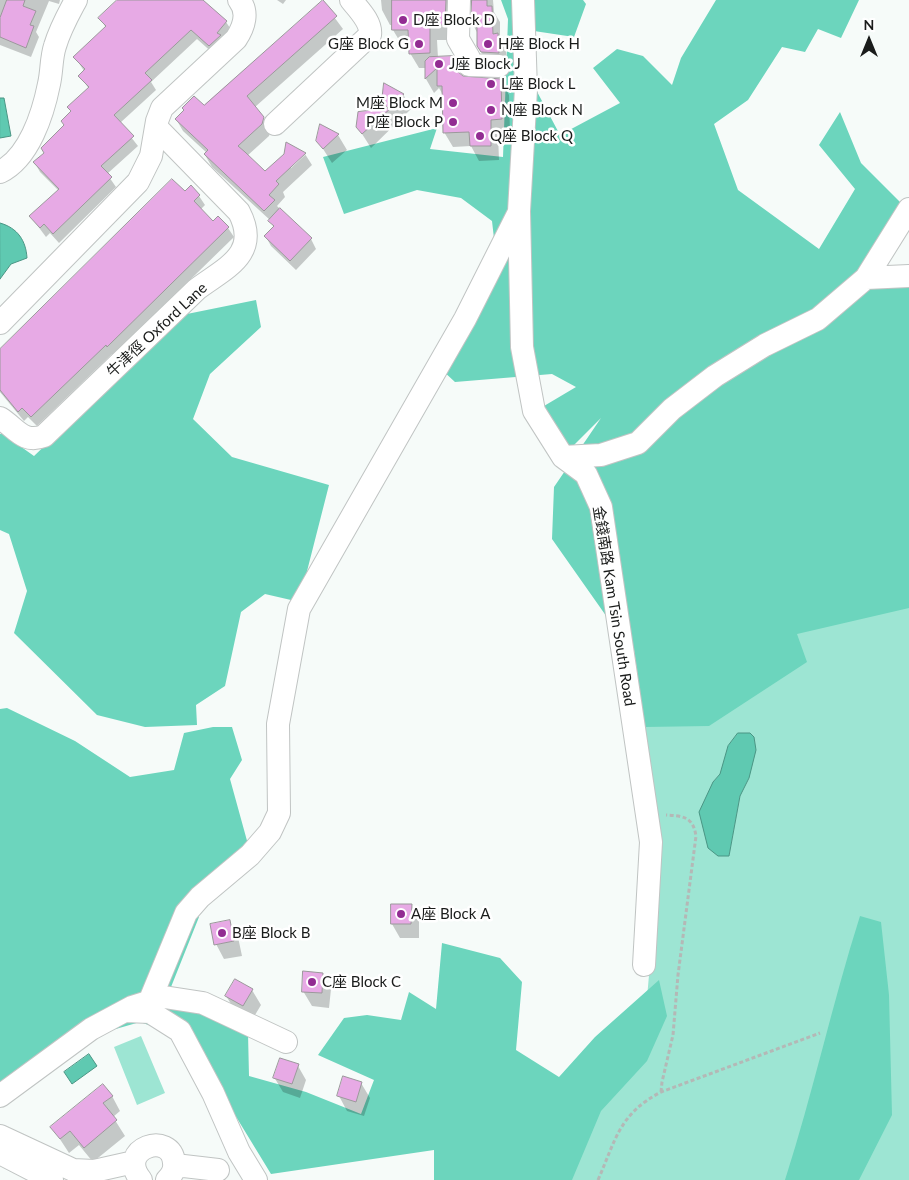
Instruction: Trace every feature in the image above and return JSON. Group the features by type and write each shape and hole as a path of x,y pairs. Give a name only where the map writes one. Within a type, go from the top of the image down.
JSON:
{"street":[{"path":"0,172 10,167 17,159 43,110 54,47 61,28 76,0"},
{"path":"0,323 129,193 148,163 156,121 162,108 236,39 244,27 242,4 239,0"},
{"path":"459,0 458,40 469,58 469,65 498,66"},
{"name":"金錢南路 Kam Tsin South Road","path":"523,0 526,89 519,211 522,347 534,411 562,457 586,474 601,507 647,814 651,853 644,965"},
{"path":"275,124 370,35 363,15 353,1"},
{"name":"牛津徑 Oxford Lane","path":"8,425 29,439 37,439 50,432 193,293 233,264 244,247 246,229 239,212 156,128"},
{"path":"562,457 601,455 638,443 672,410 715,376 765,345 818,319 866,278 909,209"},
{"path":"150,1000 186,913 200,897 250,855 273,826 279,813 278,724 299,609 465,319 519,211"},
{"path":"866,278 909,276"},
{"path":"0,1096 92,1029 122,1011 150,1000 164,997 202,1003 286,1042"},
{"path":"122,1011 150,1012 180,1032 213,1093 239,1152 256,1180"},
{"path":"0,1136 52,1162 84,1172 108,1168 138,1171 141,1150 152,1145 165,1148 174,1158 171,1172 218,1170"},
{"path":"0,1153 52,1180 52,1162"},
{"path":"88,1180 108,1168"}],"path":[{"path":"647,814 677,816 689,819 694,825 696,836 678,975 673,1035 662,1082 662,1092"},
{"path":"598,1180 622,1126 630,1113 644,1101 662,1092 820,1033"}],"shaded area":[{"path":"501,0 583,0 586,4 574,37 534,31 533,84 560,135 620,103 593,68 617,49 643,56 672,85 681,58 716,0 859,0 841,38 818,29 805,52 782,47 748,100 714,124 738,190 819,249 855,189 819,145 840,112 861,163 908,210 866,277 909,283 909,608 797,634 807,662 709,726 645,727 634,650 609,620 552,539 554,487 601,418 568,451 544,406 576,387 552,374 455,382 442,370 496,256 492,221 461,198 417,190 344,214 323,157 437,128 430,149 503,157 508,19"},
{"path":"0,98 4,98 11,136 0,138"},
{"path":"0,223 12,228 20,236 25,246 27,258 11,264 0,279"},
{"path":"256,300 261,327 210,374 193,419 232,457 329,485 305,579 291,600 265,594 241,612 225,686 196,705 197,725 145,727 97,715 14,633 27,591 9,534 0,530 0,434 3,434 34,456 182,315"},
{"path":"909,583 909,1180 552,1180 645,1020 660,852 651,795 641,685","holes":["720,774 749,778 740,795 729,856 713,782"]},
{"path":"7,708 75,741 130,777 174,770 184,733 213,727 232,727 242,760 230,779 249,848 187,900 199,917 169,992 248,1033 249,1076 306,1092 361,1114 374,1080 318,1055 344,1018 367,1015 401,1020 409,992 436,1009 442,943 500,958 522,982 516,1050 559,1077 595,1037 659,980 667,1016 647,1061 601,1111 572,1180 434,1180 434,1150 271,1174 199,1056 157,1028 140,1022 95,1035 0,1103 0,709"},
{"path":"738,733 750,733 754,737 756,750 749,778 740,796 729,856 718,856 708,848 699,812 713,782 720,774 728,746"},
{"path":"860,916 881,922 889,995 892,1115 859,1180 785,1180 805,1114 840,982"},
{"path":"141,1036 165,1093 137,1105 114,1047"},
{"path":"89,1054 97,1066 72,1084 64,1072"}],"building":[{"path":"7,0 25,0 23,6 36,11 30,25 34,26 26,48 0,37 0,18"},
{"path":"117,0 203,0 227,21 217,33 221,35 209,46 191,30 145,73 152,80 114,115 134,136 101,166 112,177 53,234 44,224 40,228 29,216 59,189 33,162 44,153 41,148 64,125 61,121 71,111 67,107 89,87 78,76 85,69 73,57 106,26 98,18"},
{"path":"323,0 337,16 247,96 264,117 262,124 238,146 265,171 284,154 286,142 306,153 276,181 279,184 269,195 275,200 264,211 204,154 208,150 175,119 184,110 182,108 194,96 204,105"},
{"path":"392,0 446,0 445,25 430,25 430,53 409,54 408,30 392,30"},
{"path":"472,0 487,0 487,6 492,6 493,34 498,33 499,53 481,52 477,46 477,25 471,25"},
{"path":"453,56 457,71 463,76 501,79 502,119 491,120 491,146 470,146 469,132 443,133 442,86 437,86 437,68 425,79 425,61 429,57"},
{"path":"384,83 404,94 388,108 378,98 382,95"},
{"path":"391,108 362,134 356,127 358,112"},
{"path":"320,124 339,134 323,149 316,141"},
{"path":"172,179 185,191 191,185 200,195 194,201 213,221 218,216 229,227 107,347 106,345 31,417 22,408 18,412 0,390 0,349"},
{"path":"280,208 312,238 290,261 264,236 274,226 268,221"},
{"name":"A座 Block A","path":"391,904 412,904 411,924 391,924"},
{"name":"B座 Block B","path":"230,920 234,941 214,945 210,924"},
{"name":"C座 Block C","path":"303,971 323,973 322,993 302,992"},
{"path":"235,979 253,989 243,1006 225,996"},
{"path":"280,1058 299,1064 292,1084 273,1078"},
{"path":"343,1076 362,1082 356,1102 337,1096"},
{"path":"103,1084 113,1096 103,1103 117,1120 84,1148 70,1131 60,1139 50,1127"}],"place":[{"name":"D座 Block D","path":"403,20"},
{"name":"G座 Block G","path":"419,44"},
{"name":"H座 Block H","path":"488,44"},
{"name":"J座 Block J","path":"439,64"},
{"name":"L座 Block L","path":"491,84"},
{"name":"M座 Block M","path":"453,103"},
{"name":"N座 Block N","path":"491,110"},
{"name":"P座 Block P","path":"453,122"},
{"name":"Q座 Block Q","path":"480,136"},
{"name":"A座 Block A","path":"401,914"},
{"name":"B座 Block B","path":"222,933"},
{"name":"C座 Block C","path":"312,982"}]}
